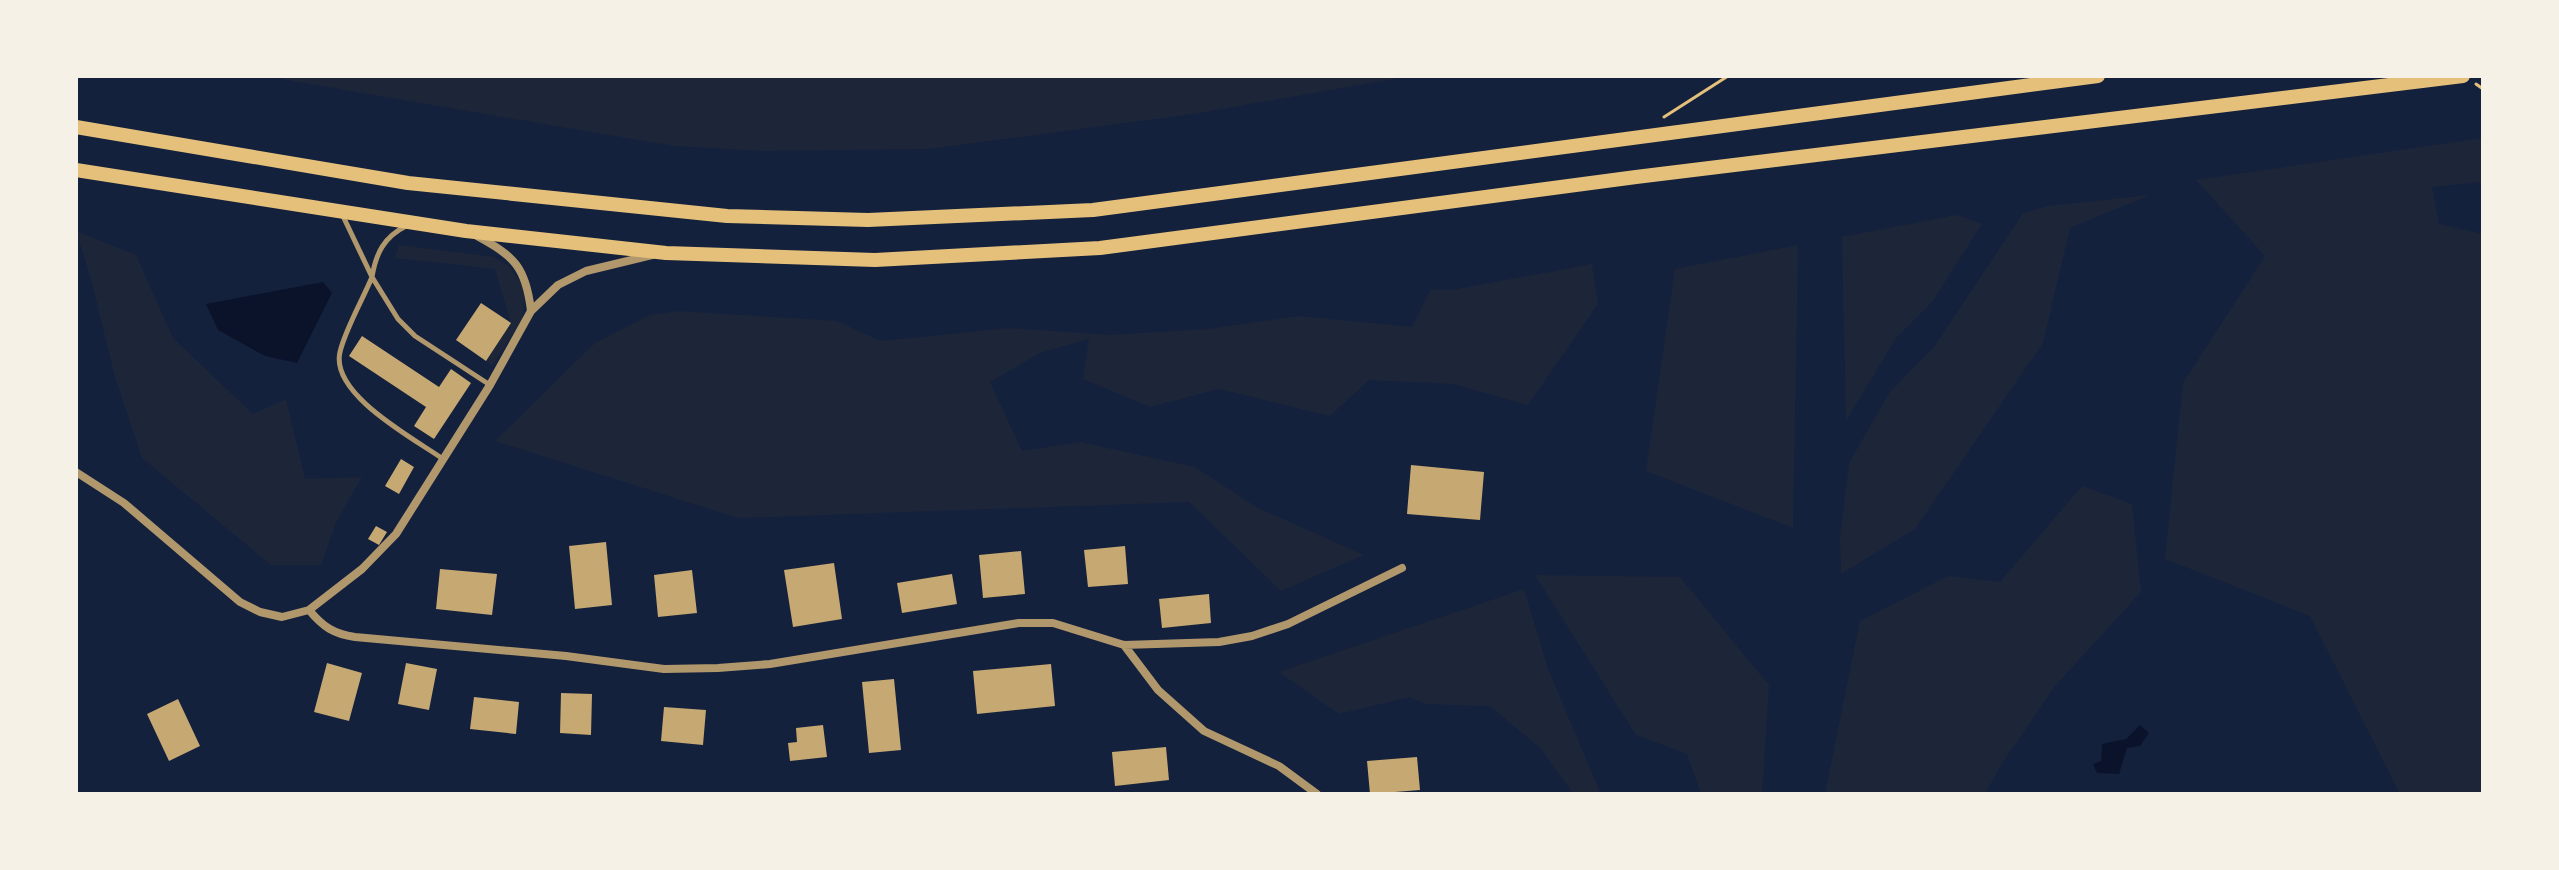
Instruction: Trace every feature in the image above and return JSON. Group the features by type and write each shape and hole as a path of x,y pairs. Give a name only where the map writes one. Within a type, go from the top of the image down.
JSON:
{"main road":[{"path":"76,127 408,183 727,216 868,220 1093,210 2098,76"},
{"path":"76,170 466,231 666,253 875,260 1100,248 1651,175 2463,76"}],"street":[{"path":"466,231 503,251 520,267 529,287 531,311"},
{"path":"76,472 124,503 240,602 260,612 282,617 309,610 362,569 396,534 490,385 531,311 558,285 586,271 666,253"},
{"path":"309,610 320,624 336,634 355,637 519,651 664,669 718,668 770,664 1019,623 1053,623 1124,645 1219,642 1252,636 1288,624 1402,568"},
{"path":"1124,645 1158,690 1204,731 1279,766 1317,794"}],"lane":[{"path":"341,213 372,277 398,319 415,336 490,385"},
{"path":"411,224 395,231 375,259 372,277 340,351 339,366 356,397 443,459"}],"path":[{"path":"1663,118 1728,76"}],"shaded area":[{"path":"274,76 1411,76 1193,114 928,149 765,151 673,146"},
{"path":"2483,138 2483,182 2432,187 2439,224 2483,234 2483,794 2400,794 2310,616 2165,559 2183,383 2265,256 2196,180"},
{"path":"2150,195 2070,228 2043,343 1915,529 1841,574 1840,538 1849,463 1889,393 1934,347 2023,213 2048,206"},
{"path":"1956,215 1982,224 1932,302 1896,338 1846,421 1842,237"},
{"path":"76,231 136,255 173,338 253,414 286,399 305,479 362,477 336,522 321,565 271,565 142,458 115,377"},
{"path":"399,245 494,257 509,266 523,286 525,304 521,322 492,366 486,361 511,323 495,269 395,258"},
{"path":"1798,245 1793,528 1646,471 1675,269"},
{"path":"1592,264 1598,304 1528,405 1453,384 1369,380 1330,416 1219,389 1150,407 1083,379 1089,339 1040,353 990,382 1022,451 1080,442 1195,467 1256,507 1364,555 1281,591 1189,502 738,518 495,441 595,343 650,315 678,311 837,321 880,341 1008,328 1110,335 1208,329 1298,316 1412,327 1431,289 1452,290"},
{"path":"323,282 332,293 297,363 265,356 218,330 206,304"},
{"path":"2082,486 2132,504 2141,592 2055,686 1985,794 1825,794 1860,621 1948,576 2000,582"},
{"path":"1535,575 1680,577 1769,685 1762,794 1701,794 1687,754 1636,735"},
{"path":"1524,589 1548,669 1601,794 1573,793 1540,748 1490,706 1425,704 1410,697 1339,714 1279,672"},
{"path":"2140,725 2149,733 2140,746 2127,748 2119,774 2097,773 2093,764 2101,761 2102,744 2126,739"}],"building":[{"path":"481,303 511,323 486,361 456,340"},
{"path":"362,336 439,387 451,369 471,383 434,439 414,426 426,407 349,356"},
{"path":"401,459 414,467 399,494 385,486"},
{"path":"1411,465 1484,472 1480,520 1407,514"},
{"path":"376,526 387,532 379,545 368,539"},
{"path":"606,542 612,605 575,609 569,546"},
{"path":"1125,546 1128,584 1088,587 1084,550"},
{"path":"1021,551 1025,594 983,598 979,555"},
{"path":"834,563 842,619 793,627 784,570"},
{"path":"440,569 497,574 492,615 436,609"},
{"path":"692,570 697,613 658,617 654,575"},
{"path":"952,574 957,604 902,613 897,583"},
{"path":"1209,594 1211,623 1162,628 1159,599"},
{"path":"327,663 362,673 349,721 314,712"},
{"path":"406,663 437,669 429,710 398,704"},
{"path":"1051,664 1055,706 977,714 973,671"},
{"path":"894,679 901,750 869,753 862,682"},
{"path":"561,693 592,694 591,735 560,733"},
{"path":"474,697 519,702 516,734 470,729"},
{"path":"178,699 200,746 169,761 147,714"},
{"path":"664,707 706,710 703,745 661,741"},
{"path":"823,725 827,757 790,761 788,743 797,742 796,728"},
{"path":"1166,747 1169,780 1115,786 1112,752"},
{"path":"1417,757 1420,790 1370,794 1367,761"}]}
